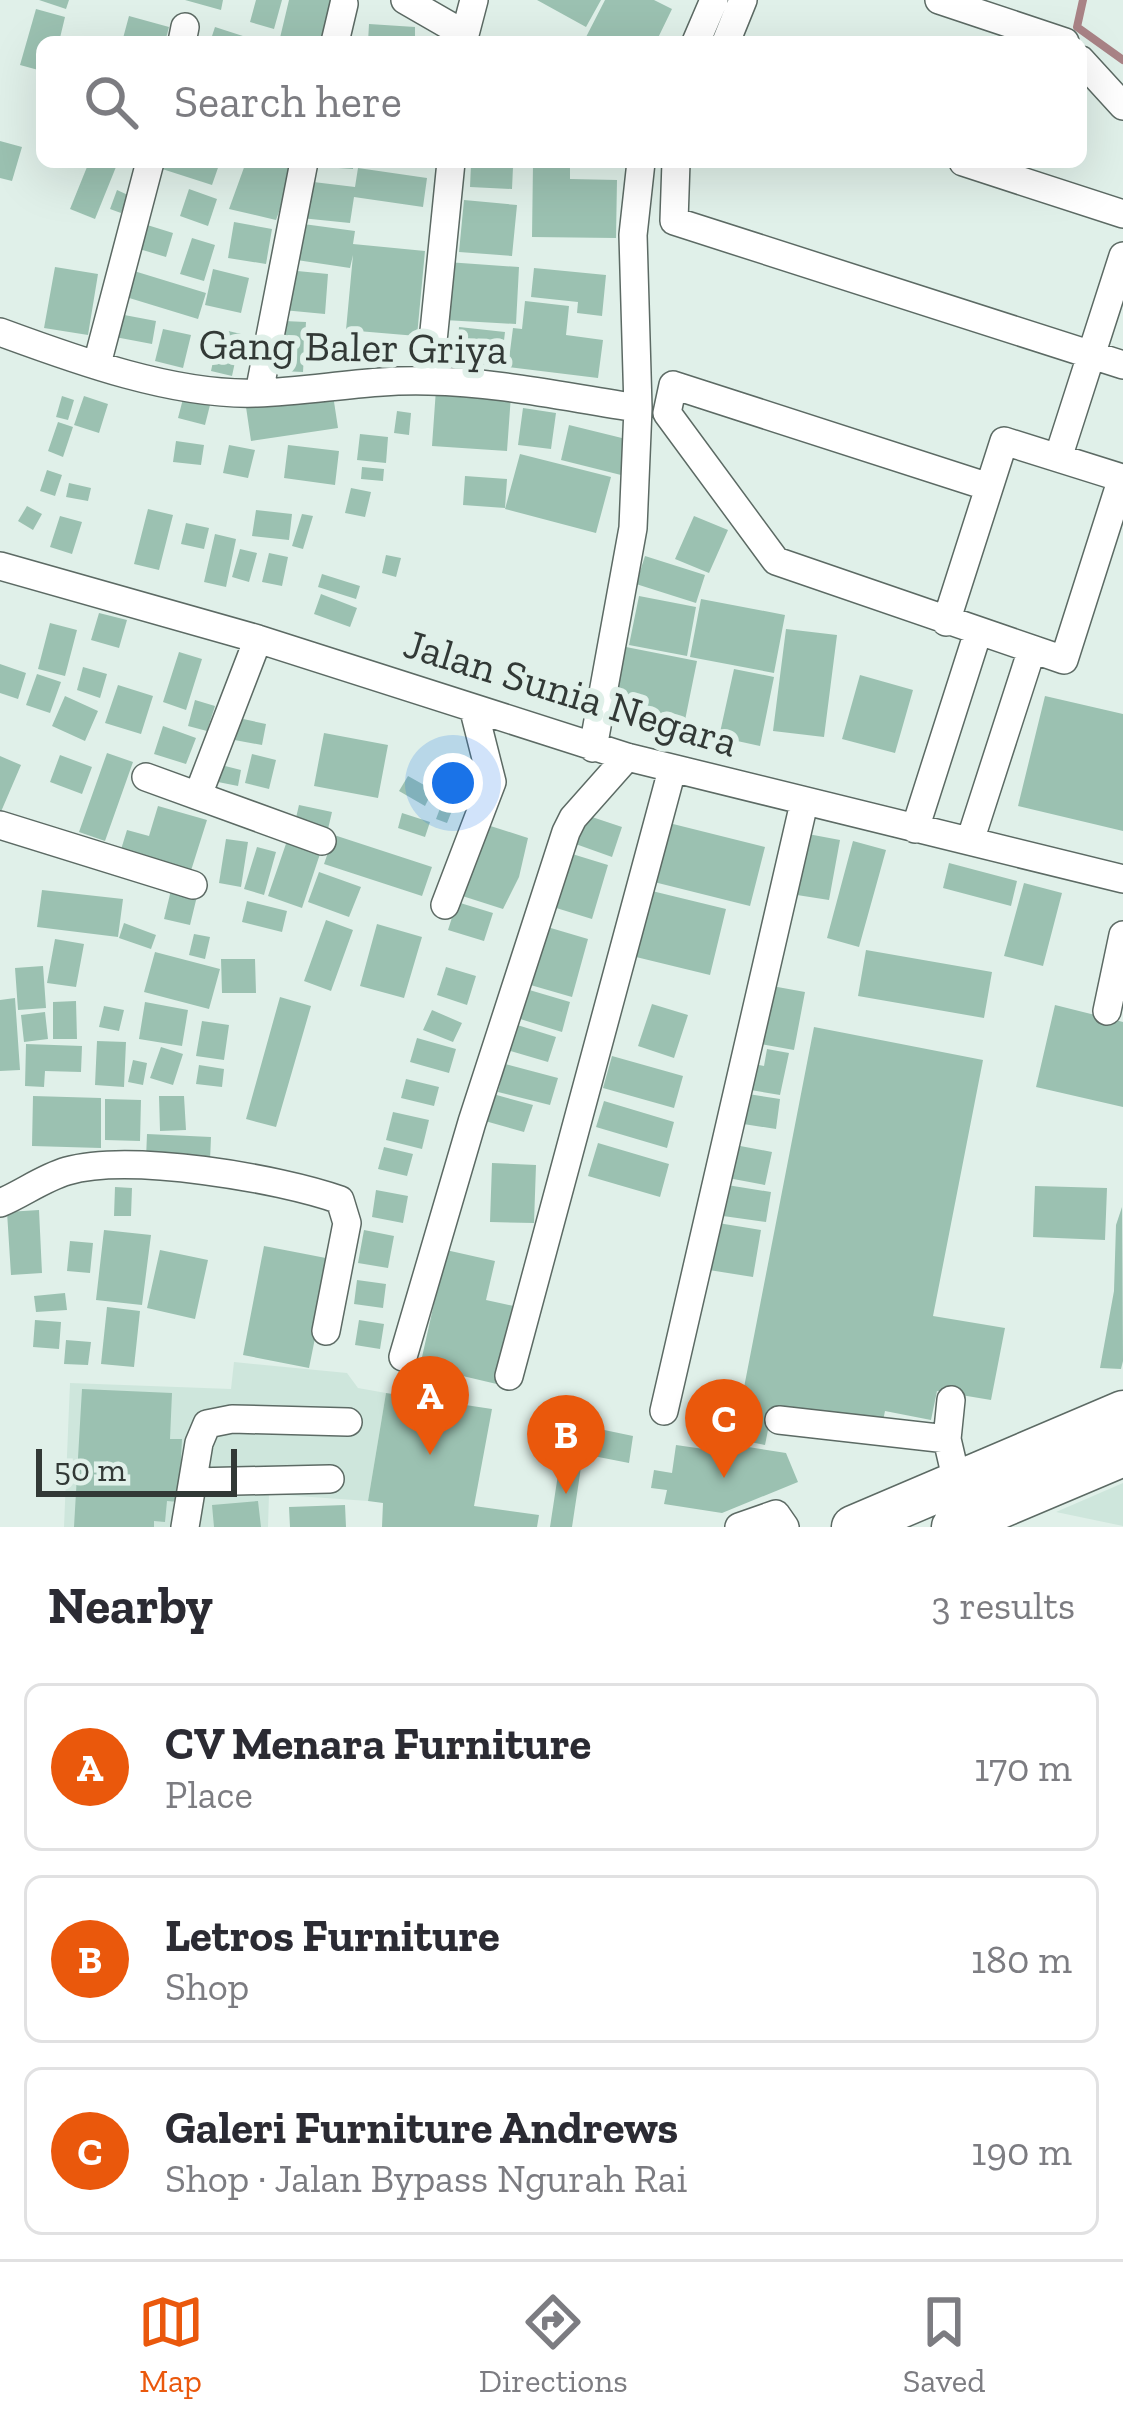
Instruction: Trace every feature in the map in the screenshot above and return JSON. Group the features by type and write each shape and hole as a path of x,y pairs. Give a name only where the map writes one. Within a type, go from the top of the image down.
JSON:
{"highway":[{"path":"959,1515 1123,1412"},
{"path":"853,1527 959,1515 1123,1455"}],"street":[{"path":"405,0 459,36"},
{"path":"464,36 474,0"},
{"path":"699,36 714,0"},
{"path":"728,36 743,0"},
{"path":"939,0 1047,36"},
{"path":"336,36 344,4"},
{"path":"1087,67 1123,106"},
{"path":"97,364 148,168"},
{"path":"259,393 303,168"},
{"path":"429,381 451,168"},
{"path":"593,748 631,546 638,408 633,235 640,168"},
{"path":"676,168 674,221 1123,365"},
{"path":"981,168 1123,214"},
{"path":"1058,458 1123,256"},
{"name":"Gang Baler Griya","path":"0,332 97,364 210,391 259,393 359,382 429,381 638,408"},
{"path":"946,622 1004,441 1122,478 1064,659 946,622 776,561 667,413 673,385 989,487"},
{"name":"Jalan Sunia Negara","path":"0,566 258,639 626,758 1123,879"},
{"path":"915,829 978,632"},
{"path":"198,795 258,639"},
{"path":"970,841 1032,649"},
{"path":"445,905 492,782 475,711"},
{"path":"403,1357 472,1122 566,832 626,758"},
{"path":"509,1376 672,770"},
{"path":"146,777 322,841"},
{"path":"664,1411 804,803"},
{"path":"0,825 193,885"},
{"path":"1107,1011 1123,935"},
{"path":"0,1203 65,1172 100,1165 295,1184 340,1200 347,1223 326,1331"},
{"path":"951,1400 947,1439 959,1515"},
{"path":"185,1527 202,1432 217,1419 348,1422"},
{"path":"779,1420 947,1439"},
{"path":"193,1482 330,1479"},
{"path":"739,1527 776,1514 785,1527"}],"shaded area":[{"path":"234,1362 347,1373 358,1388 386,1393 368,1501 269,1494 268,1527 64,1527 70,1383 231,1389"},
{"path":"1123,1483 1123,1526 1056,1512"}],"building":[{"path":"39,0 69,0 66,9"},
{"path":"185,0 223,0 221,10"},
{"path":"256,0 282,0 274,29 250,22"},
{"path":"289,0 339,0 330,36 280,36"},
{"path":"537,0 601,0 586,27"},
{"path":"605,0 654,0 672,9 659,36 587,36"},
{"path":"36,9 65,17 60,36 36,36 36,69 20,65"},
{"path":"129,16 169,27 167,36 124,36"},
{"path":"369,24 415,27 415,36 368,36"},
{"path":"215,27 243,36 212,36"},
{"path":"0,141 22,147 12,181 0,178"},
{"path":"87,168 116,168 95,219 70,209"},
{"path":"159,168 218,168 212,185"},
{"path":"244,168 295,168 276,220 229,209"},
{"path":"358,168 427,178 423,207 354,197 350,223 301,218 305,181 355,187"},
{"path":"471,168 513,168 512,189 470,187"},
{"path":"533,168 570,168 570,179 617,180 616,238 532,237"},
{"path":"189,189 217,199 208,226 180,216"},
{"path":"117,190 128,195 121,213 110,209"},
{"path":"464,200 517,205 512,256 459,252"},
{"path":"234,222 272,229 266,264 228,258"},
{"path":"296,223 355,231 353,244 425,251 417,336 346,330 353,255 350,268 290,259"},
{"path":"144,224 173,233 166,257 136,248"},
{"path":"192,238 215,245 204,281 180,274"},
{"path":"447,262 519,267 516,324 444,320"},
{"path":"55,267 98,274 88,335 44,328"},
{"path":"534,268 606,275 602,316 577,313 578,302 531,297"},
{"path":"213,269 249,278 241,313 205,305"},
{"path":"287,270 328,274 325,314 283,310"},
{"path":"134,271 206,293 198,319 126,297"},
{"path":"525,301 569,306 566,335 603,340 598,378 508,367 513,328 522,329"},
{"path":"119,314 156,321 152,344 115,337"},
{"path":"284,321 306,322 303,372 281,371"},
{"path":"459,327 505,332 501,366 456,362"},
{"path":"163,329 191,335 183,368 155,361"},
{"path":"220,329 241,334 232,376 211,371"},
{"path":"436,389 511,395 507,451 432,446"},
{"path":"184,395 211,401 205,425 178,418"},
{"path":"333,395 338,428 251,441 246,407"},
{"path":"62,396 74,400 68,420 56,417"},
{"path":"84,396 108,404 99,433 74,425"},
{"path":"523,408 556,413 551,449 518,445"},
{"path":"397,411 411,413 409,435 394,433"},
{"path":"58,422 73,427 63,457 48,451"},
{"path":"569,425 630,440 621,475 561,460"},
{"path":"360,434 388,437 386,463 357,460"},
{"path":"176,441 204,445 201,465 173,462"},
{"path":"229,445 255,450 248,478 223,473"},
{"path":"288,445 339,451 335,485 284,478"},
{"path":"520,454 611,477 596,533 505,509"},
{"path":"362,467 384,469 383,481 361,479"},
{"path":"47,470 62,475 55,496 40,491"},
{"path":"465,476 507,479 505,508 463,505"},
{"path":"69,483 91,488 88,501 66,497"},
{"path":"351,488 371,492 365,517 345,513"},
{"path":"27,506 42,514 33,530 18,521"},
{"path":"148,509 173,515 159,570 134,564"},
{"path":"256,510 292,514 289,540 252,536"},
{"path":"302,514 313,516 303,549 292,546"},
{"path":"60,516 82,522 72,554 50,547"},
{"path":"694,516 728,530 709,573 675,559"},
{"path":"186,523 209,528 204,549 181,544"},
{"path":"215,534 236,539 226,587 204,582"},
{"path":"240,549 257,553 249,582 232,577"},
{"path":"269,553 288,557 282,586 262,582"},
{"path":"386,555 401,558 396,577 382,573"},
{"path":"645,556 705,575 696,603 636,584"},
{"path":"322,574 360,586 356,599 318,587"},
{"path":"321,594 357,608 350,627 314,614"},
{"path":"639,596 696,607 687,656 629,645"},
{"path":"701,599 785,615 774,673 690,657"},
{"path":"99,613 127,620 119,648 91,640"},
{"path":"50,623 77,630 65,676 38,669"},
{"path":"786,629 837,635 824,737 773,731"},
{"path":"626,647 697,661 682,735 611,720"},
{"path":"179,652 202,659 186,710 163,702"},
{"path":"0,664 26,673 18,699 0,693"},
{"path":"83,667 107,674 100,698 77,690"},
{"path":"734,669 774,677 760,746 719,737"},
{"path":"37,674 61,682 50,713 26,705"},
{"path":"860,675 913,690 895,753 842,739"},
{"path":"118,685 153,696 141,734 105,723"},
{"path":"65,696 98,711 85,741 52,726"},
{"path":"1045,696 1123,714 1123,831 1018,806"},
{"path":"195,700 215,706 207,731 188,726"},
{"path":"234,717 266,724 262,745 229,739"},
{"path":"163,726 196,738 186,764 154,754"},
{"path":"324,733 388,745 378,798 314,786"},
{"path":"107,753 133,762 105,841 79,832"},
{"path":"252,754 276,760 269,789 245,783"},
{"path":"60,755 92,767 82,794 50,782"},
{"path":"0,756 21,765 0,814"},
{"path":"221,765 241,770 238,786 218,782"},
{"path":"408,776 433,790 425,806 399,791"},
{"path":"442,803 453,808 447,823 436,819"},
{"path":"299,805 332,812 328,829 295,822"},
{"path":"158,806 207,820 189,877 119,856 127,830 149,836"},
{"path":"402,813 430,822 425,837 398,828"},
{"path":"580,813 622,827 612,857 570,842"},
{"path":"478,822 528,838 519,877 503,909 453,893"},
{"path":"669,823 765,847 750,906 654,882"},
{"path":"808,834 840,840 829,900 797,895"},
{"path":"289,835 323,845 302,908 268,896"},
{"path":"334,835 432,867 422,896 324,864"},
{"path":"226,839 248,842 241,887 219,883"},
{"path":"853,841 886,850 859,947 827,938"},
{"path":"257,847 276,852 264,895 244,889"},
{"path":"569,853 608,865 592,919 553,907"},
{"path":"949,863 1017,881 1011,906 943,888"},
{"path":"319,872 361,887 349,917 308,902"},
{"path":"1024,883 1062,893 1043,966 1004,956"},
{"path":"172,886 198,892 190,925 164,919"},
{"path":"42,890 123,899 118,937 37,927"},
{"path":"652,891 726,909 710,975 636,957"},
{"path":"247,901 287,911 282,932 242,922"},
{"path":"457,902 493,913 484,941 448,930"},
{"path":"326,920 353,930 331,991 304,981"},
{"path":"124,923 156,935 151,949 119,938"},
{"path":"377,924 422,937 404,998 360,986"},
{"path":"544,926 588,939 572,997 527,984"},
{"path":"194,934 210,937 205,959 189,955"},
{"path":"55,939 84,944 76,987 47,983"},
{"path":"866,950 992,972 984,1018 858,996"},
{"path":"155,952 220,969 209,1009 144,992"},
{"path":"221,959 255,959 256,993 222,993"},
{"path":"43,966 46,1008 18,1010 15,968"},
{"path":"446,967 476,976 467,1005 437,995"},
{"path":"772,986 805,992 794,1050 761,1044"},
{"path":"526,989 570,1002 562,1032 517,1018"},
{"path":"280,997 311,1006 276,1127 246,1119"},
{"path":"15,998 20,1070 0,1071 0,1000"},
{"path":"76,1001 77,1039 53,1039 53,1002"},
{"path":"145,1002 188,1010 182,1046 139,1039"},
{"path":"652,1004 688,1015 674,1058 638,1046"},
{"path":"1055,1005 1123,1022 1123,1107 1036,1087"},
{"path":"104,1006 124,1010 119,1031 99,1027"},
{"path":"432,1010 462,1023 453,1042 423,1030"},
{"path":"45,1012 48,1039 24,1042 21,1015"},
{"path":"202,1021 229,1025 224,1060 196,1056"},
{"path":"514,1024 556,1037 548,1062 507,1050"},
{"path":"814,1027 983,1060 933,1316 1005,1328 991,1400 937,1391 931,1420 885,1411 881,1431 772,1410 765,1445 734,1439"},
{"path":"417,1038 456,1049 449,1073 410,1062"},
{"path":"97,1041 126,1042 124,1087 95,1085"},
{"path":"26,1044 82,1046 81,1072 45,1071 44,1087 25,1086"},
{"path":"161,1047 183,1054 173,1085 150,1078"},
{"path":"767,1049 789,1053 780,1095 745,1089 749,1063 764,1066"},
{"path":"612,1056 683,1076 674,1108 603,1088"},
{"path":"133,1060 147,1063 143,1085 128,1082"},
{"path":"505,1064 558,1078 550,1105 498,1092"},
{"path":"199,1065 224,1069 222,1087 196,1084"},
{"path":"406,1079 439,1087 434,1106 401,1098"},
{"path":"742,1093 780,1099 776,1129 737,1123"},
{"path":"493,1094 533,1105 524,1132 485,1121"},
{"path":"33,1096 101,1098 101,1148 32,1146"},
{"path":"159,1096 184,1096 186,1130 160,1131"},
{"path":"105,1099 141,1100 140,1141 105,1140"},
{"path":"604,1101 674,1122 667,1148 596,1127"},
{"path":"393,1112 429,1120 422,1149 386,1140"},
{"path":"147,1134 211,1137 210,1161 146,1159"},
{"path":"598,1143 669,1164 660,1197 588,1176"},
{"path":"735,1145 772,1152 765,1185 728,1178"},
{"path":"384,1147 413,1154 407,1176 378,1169"},
{"path":"492,1163 536,1165 534,1223 490,1222"},
{"path":"727,1185 771,1192 766,1222 723,1216"},
{"path":"1035,1186 1107,1188 1105,1240 1033,1237"},
{"path":"115,1187 132,1188 131,1216 114,1216"},
{"path":"376,1190 408,1196 403,1223 372,1217"},
{"path":"1122,1207 1123,1361 1121,1369 1100,1368 1114,1291 1116,1225"},
{"path":"39,1210 42,1273 11,1275 7,1212"},
{"path":"718,1223 761,1230 753,1277 709,1270"},
{"path":"104,1230 151,1235 142,1305 96,1300"},
{"path":"364,1230 394,1236 388,1268 358,1263"},
{"path":"70,1241 93,1243 90,1273 67,1271"},
{"path":"264,1246 331,1259 309,1368 243,1355"},
{"path":"160,1250 208,1260 195,1319 147,1308"},
{"path":"446,1250 495,1261 486,1300 518,1307 501,1385 420,1366"},
{"path":"357,1280 386,1284 383,1308 354,1304"},
{"path":"65,1293 67,1310 36,1312 34,1296"},
{"path":"107,1307 140,1311 134,1367 101,1364"},
{"path":"35,1320 61,1322 59,1349 33,1347"},
{"path":"359,1320 384,1324 380,1349 355,1345"},
{"path":"66,1340 91,1342 88,1365 64,1364"},
{"path":"82,1389 172,1393 170,1439 182,1439 179,1502 167,1501 165,1522 154,1521 154,1527 74,1527"},
{"path":"386,1393 492,1409 474,1506 539,1515 537,1527 382,1527 383,1503 368,1501"},
{"path":"566,1422 633,1436 629,1463 583,1454 572,1527 550,1527"},
{"path":"676,1445 725,1452 742,1446 786,1453 798,1482 722,1513 664,1504 667,1490 651,1488 654,1470 672,1473"},
{"path":"258,1501 261,1527 214,1527 212,1505"},
{"path":"345,1505 346,1527 290,1527 289,1507"}],"waterway":[{"path":"1083,0 1077,27 1123,60"}],"place":[{"name":"CV Menara Furniture","path":"430,1455"},
{"name":"Galeri Furniture Andrews","path":"724,1478"},
{"name":"Letros Furniture","path":"566,1494"}]}
